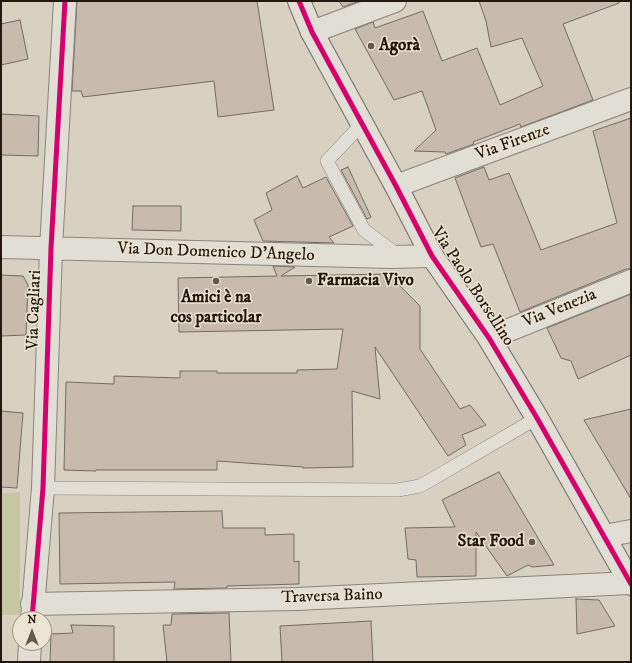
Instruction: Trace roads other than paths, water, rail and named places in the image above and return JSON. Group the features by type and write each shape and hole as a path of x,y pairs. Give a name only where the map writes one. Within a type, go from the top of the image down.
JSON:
{"street":[{"name":"Via Cagliari","path":"32,611 43,488 51,248 65,1"},
{"name":"Via Paolo Borsellino","path":"299,1 312,32 396,186 432,256 489,338 537,418 631,583"},
{"path":"312,32 395,1"},
{"name":"Via Firenze","path":"396,186 631,99"},
{"name":"Via Don Domenico D'Angelo","path":"1,247 401,257 432,256"},
{"name":"Via Venezia","path":"489,338 631,281"},
{"path":"604,536 631,531"},
{"name":"Traversa Baino","path":"52,611 631,583"},
{"path":"30,651 30,662"}],"lane":[{"path":"362,124 327,161 364,230 401,257"},
{"path":"43,488 398,490 420,486 428,482 537,418"}],"place":[{"name":"Agorà","path":"371,46"},
{"name":"Amici è na cos particolar","path":"216,281"},
{"name":"Farmacia Vivo","path":"309,281"},
{"name":"Star Food","path":"532,542"}]}
